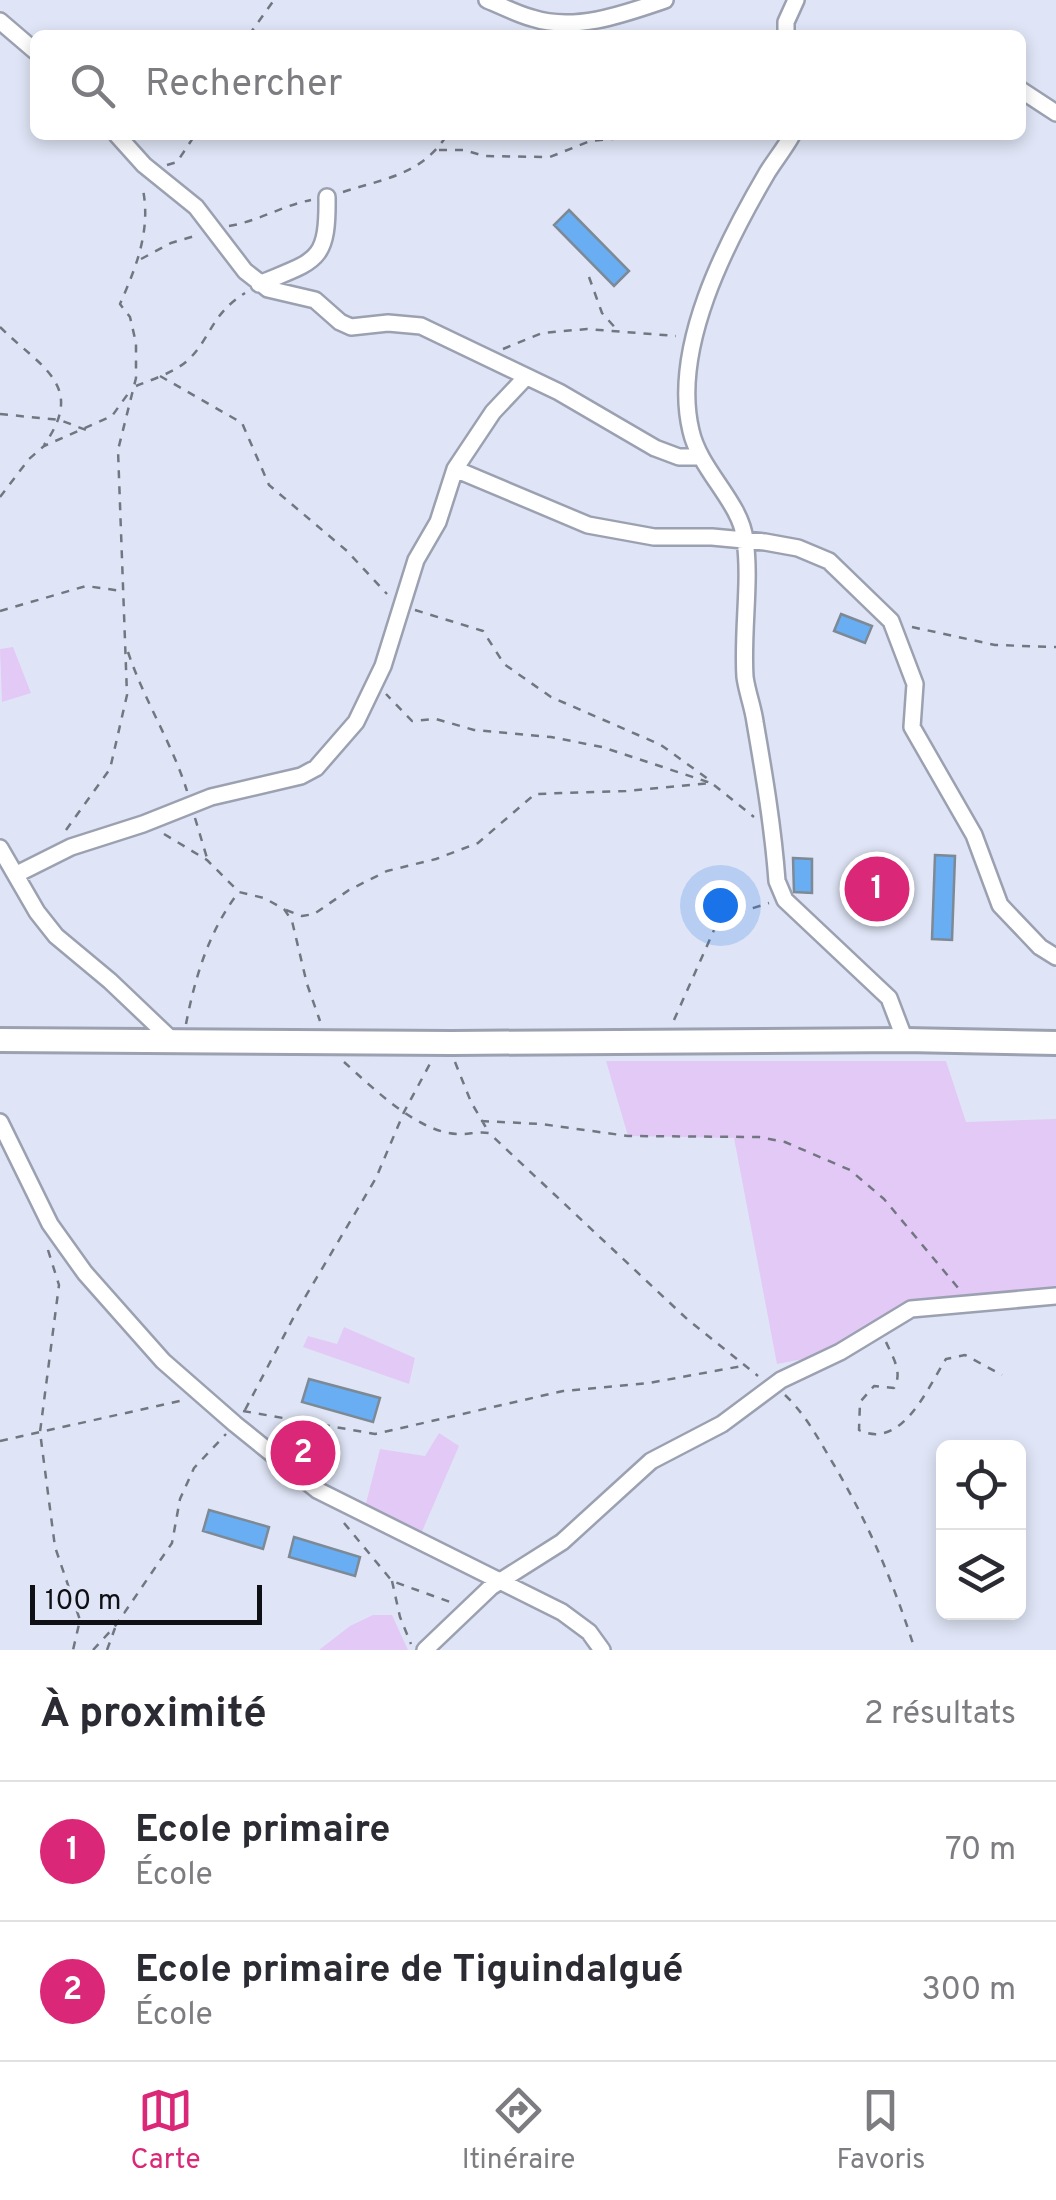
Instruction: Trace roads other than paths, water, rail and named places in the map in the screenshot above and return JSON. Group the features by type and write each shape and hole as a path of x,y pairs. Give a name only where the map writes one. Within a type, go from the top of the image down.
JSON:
{"street":[{"path":"487,0 534,20 562,22 594,20 665,0"},
{"path":"786,30 796,0"},
{"path":"0,21 30,47"},
{"path":"1026,93 1056,113"},
{"path":"122,140 152,171 184,195 259,284 276,292 315,300 355,328 401,322 421,326 526,376 669,454 679,458 700,457"},
{"path":"789,140 732,237 694,337 686,396 691,433 700,457 736,513 745,539 746,684 754,714 777,880 785,900 889,998 905,1040"},
{"path":"259,284 307,264 324,246 328,236 327,197"},
{"path":"17,874 70,847 210,797 301,776 316,768 356,722 375,682 416,560 438,522 456,470 493,412 526,376"},
{"path":"456,470 588,526 654,537 745,539 798,548 830,561 892,620 914,684 912,727 974,835 1000,906 1040,948 1056,957"},
{"path":"0,848 37,912 56,936 178,1040"},
{"path":"0,1040 1056,1042"},
{"path":"0,1122 50,1224 85,1274 163,1361 240,1418 317,1490 562,1612 589,1632 602,1650"},
{"path":"424,1650 471,1604 562,1542 651,1462 722,1424 774,1386 911,1310 1056,1296"}],"place":[{"name":"Ecole primaire","path":"877,889"},
{"name":"Ecole primaire de Tiguindalgué","path":"303,1453"}]}
